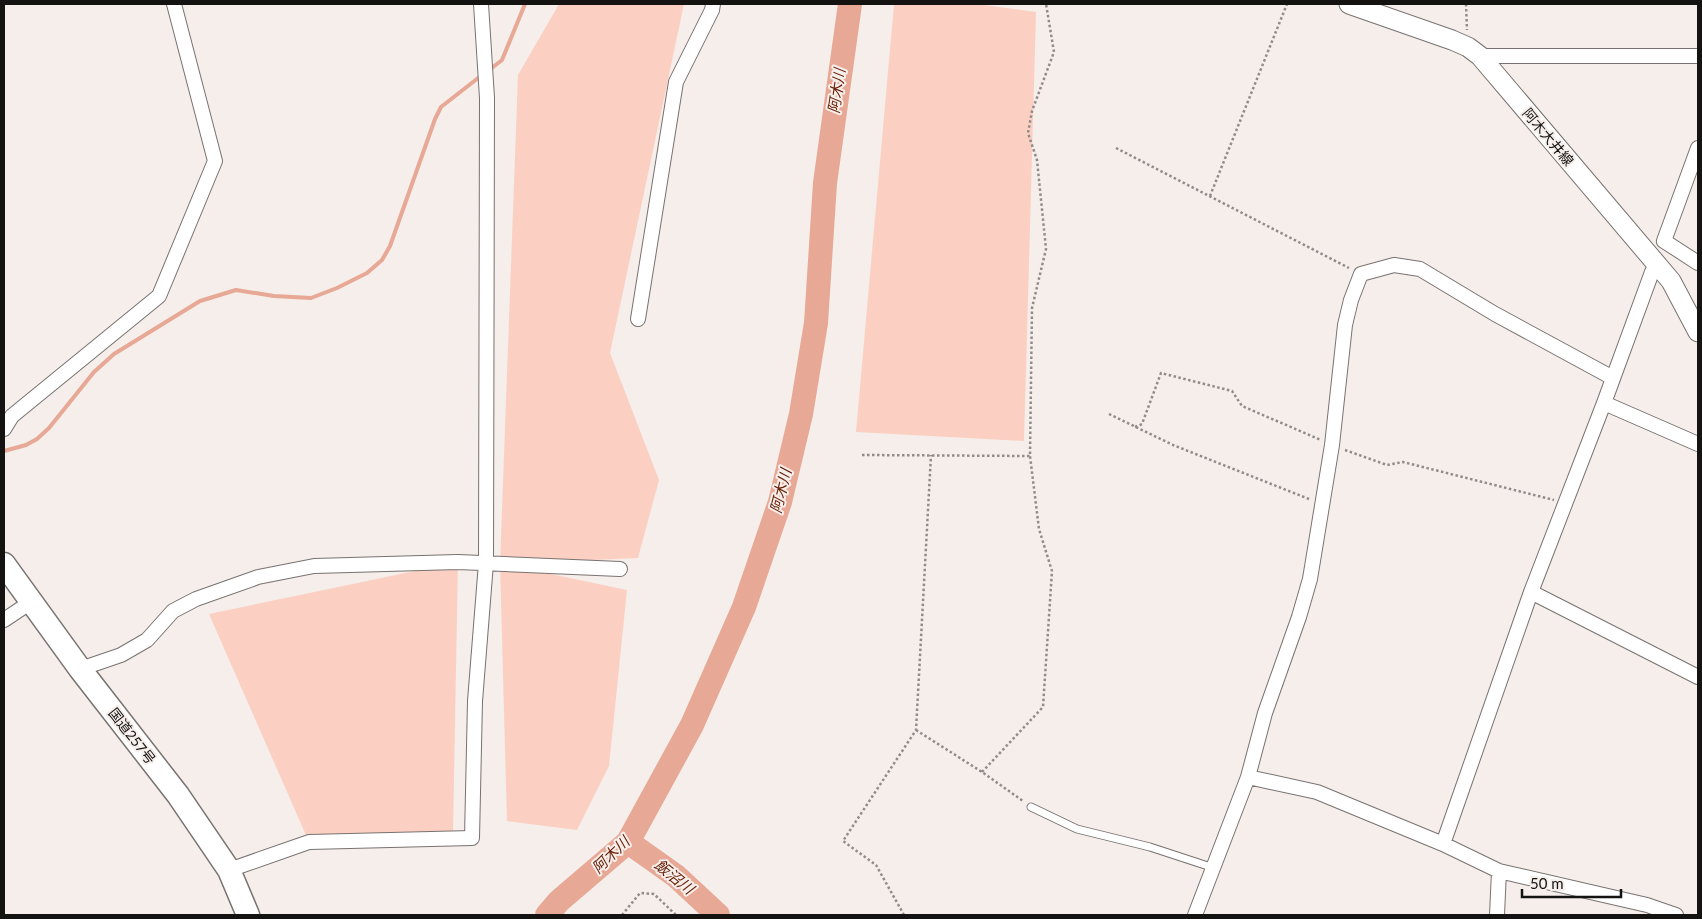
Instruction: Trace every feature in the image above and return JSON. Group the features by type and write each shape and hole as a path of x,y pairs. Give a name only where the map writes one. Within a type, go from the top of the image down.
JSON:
{"highway":[{"name":"国道257号","path":"4,564 80,668 178,796 229,870 248,915"}],"main road":[{"path":"1349,4 1474,51"},
{"name":"阿木大井線","path":"1474,51 1677,289 1698,332"}],"street":[{"path":"4,428 12,416 159,296 215,161 174,4"},
{"path":"229,870 309,842 472,838 476,701 486,563 487,98 481,4"},
{"path":"638,318 676,82 712,10 712,4"},
{"path":"1474,51 1698,56"},
{"path":"1698,148 1664,241 1698,263"},
{"path":"1196,915 1248,777 1265,713 1310,580 1332,445 1346,325 1351,300 1361,274 1394,265 1420,269 1495,314 1613,378"},
{"path":"1443,844 1530,592 1656,265"},
{"path":"1604,403 1698,444"},
{"path":"80,668 121,656 147,640 173,612 196,599 258,577 314,566 486,563 620,569"},
{"path":"1530,592 1698,677"},
{"path":"4,620 31,602"},
{"path":"1248,777 1317,792 1443,844 1499,871 1647,906 1676,915"},
{"path":"1498,915 1499,871"}],"lane":[{"path":"1031,807 1077,829 1150,847 1215,868"}],"path":[{"path":"982,772 1044,707 1052,571 1039,529 1030,456 1032,308 1046,249 1037,160 1028,133 1032,111 1054,52 1046,4"},
{"path":"1210,196 1287,4"},
{"path":"1466,4 1474,51"},
{"path":"1116,148 1361,274"},
{"path":"1109,414 1173,445 1322,504"},
{"path":"862,454 1030,456"},
{"path":"904,915 876,865 843,841 916,730 931,455"},
{"path":"916,730 982,772 1031,807"},
{"path":"622,915 640,893 654,894 676,915"}],"shaded area":[{"path":"559,4 684,4 610,353 659,480 638,558 503,564 627,590 609,766 577,830 507,821 500,564 518,75"},
{"path":"894,4 976,4 1036,12 1024,441 856,432"},
{"path":"458,562 453,831 309,842 209,614"}],"waterway":[{"path":"488,71 502,60 525,4"},
{"name":"阿木川","path":"547,915 559,901 628,842 692,725 744,607 780,502 801,414 816,323 825,183 850,4"},
{"path":"4,451 26,445 37,439 49,428 94,372 114,354 200,301 236,290 274,296 311,298 367,273 382,260 390,246 441,107 482,75"},
{"name":"飯沼川","path":"628,842 676,876 718,915"}]}
